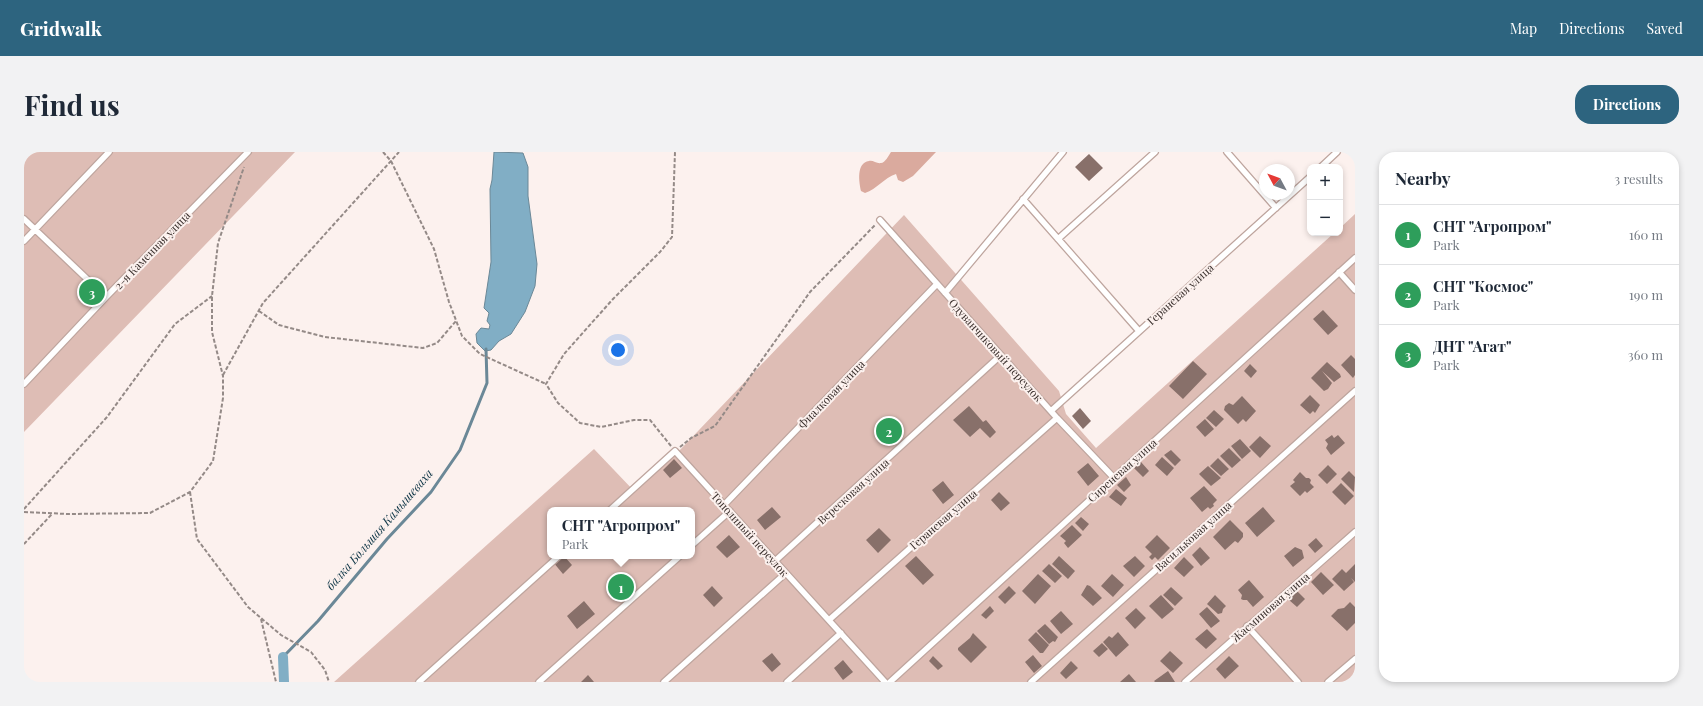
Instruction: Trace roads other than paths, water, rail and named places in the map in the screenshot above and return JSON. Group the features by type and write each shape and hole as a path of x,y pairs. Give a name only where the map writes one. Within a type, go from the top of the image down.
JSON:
{"lane":[{"path":"24,242 108,152"},
{"name":"2-я Каменная улица","path":"24,384 106,297 248,152"},
{"path":"945,293 1063,152"},
{"path":"1058,239 1155,152"},
{"path":"1227,152 1276,208"},
{"path":"1324,164 1337,152"},
{"name":"Гераневая улица","path":"1051,411 1307,180"},
{"path":"1023,199 1139,331"},
{"path":"24,219 106,297"},
{"name":"Одуванчиковый переулок","path":"880,220 1057,418 1114,478"},
{"name":"Сиреневая улица","path":"890,682 1355,258"},
{"path":"1339,272 1355,290"},
{"name":"Фиалковая улица","path":"724,505 937,284"},
{"name":"Вересковая улица","path":"775,561 1001,355"},
{"name":"Васильковая улица","path":"1031,682 1355,391"},
{"name":"Гераневая улица","path":"828,620 1057,418"},
{"name":"Тополиный переулок","path":"613,507 675,451 885,682"},
{"path":"695,542 730,511"},
{"name":"Жасминовая улица","path":"1185,682 1355,532"},
{"path":"419,682 556,559"},
{"path":"539,682 677,559"},
{"path":"664,682 786,573"},
{"path":"1247,626 1298,682"},
{"path":"787,682 841,633"},
{"path":"1328,682 1355,659"}],"water":[{"path":"494,152 523,153 528,167 528,196 537,264 535,286 525,312 511,334 499,341 491,350 485,351 477,343 476,334 481,328 489,329 490,325 487,321 489,313 484,308 491,262 490,189"}],"waterway":[{"name":"балка Большая Камышеваха","path":"283,657 318,621 387,539 431,492 460,450 487,383 486,349"},
{"name":"балка Большая Камышеваха","path":"283,657 284,682"}],"place":[{"name":"ДНТ \"Агат\"","path":"92,292"},
{"name":"СНТ \"Космос\"","path":"889,431"},
{"name":"СНТ \"Агропром\"","path":"621,587"}]}
